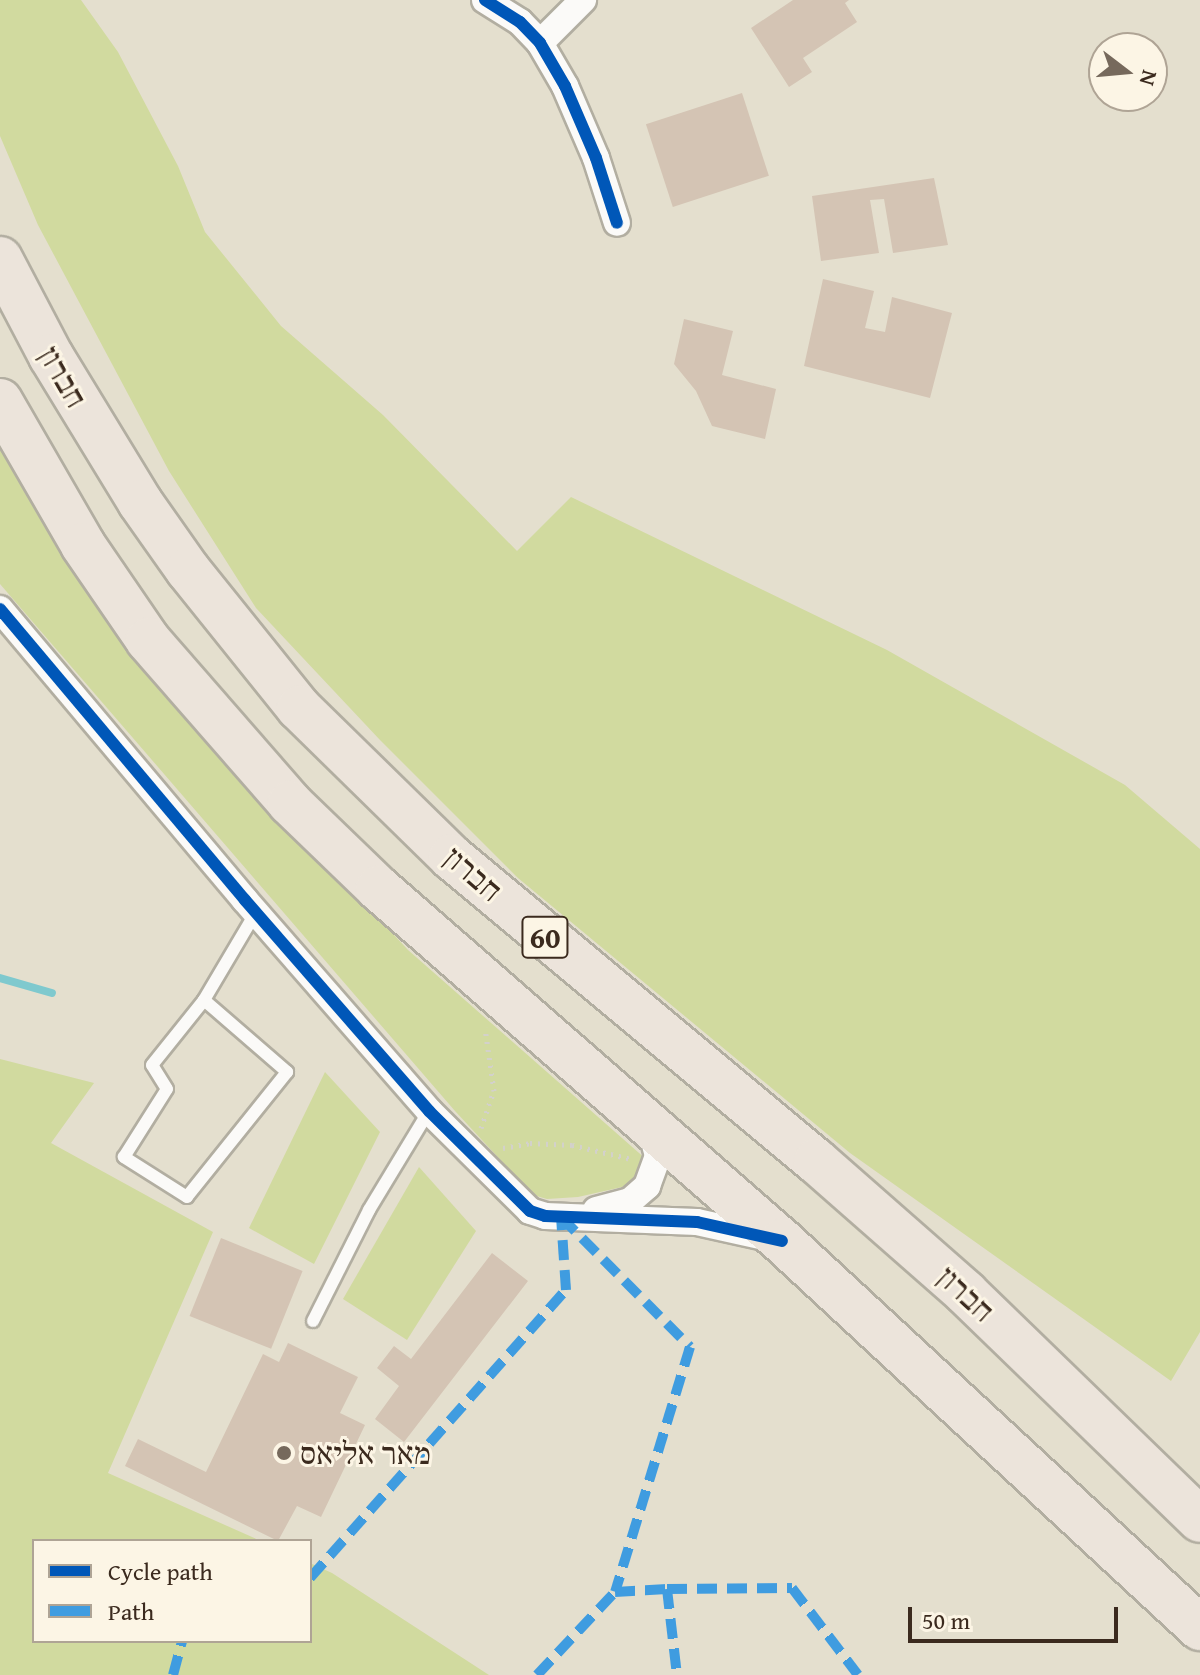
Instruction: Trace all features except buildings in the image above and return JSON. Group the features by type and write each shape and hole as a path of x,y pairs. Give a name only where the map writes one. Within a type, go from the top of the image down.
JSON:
{"highway":[{"name":"חברון","path":"0,259 51,356 140,502 188,570 299,708 451,857 816,1161 966,1293 1200,1520"},
{"name":"חברון","path":"0,401 83,545 148,640 290,803 478,976 782,1241 1200,1628"}],"street":[{"path":"485,0 520,22 540,43 565,86 596,158 617,223"},
{"path":"540,43 583,0"},
{"path":"0,609 429,1111 530,1211 561,1217 697,1222 782,1241"},
{"path":"561,1217 630,1201 647,1186 656,1166 657,1144 648,1124"}],"lane":[{"path":"204,1000 287,1072 187,1197 124,1157 167,1089 152,1065 204,1000 256,912"},
{"path":"313,1321 369,1210 429,1111"}],"path":[{"path":"471,1154 494,1091 478,976"},
{"path":"471,1154 530,1143 572,1145 656,1166"}],"green space":[{"path":"0,0 81,0 118,52 178,166 205,232 281,326 383,415 517,551 571,497 887,650 1125,785 1200,849 1200,1332 1171,1381 850,1153 518,878 380,740 256,608 169,471 38,225 0,136"},
{"path":"0,436 134,654 408,950 647,1160 645,1172 631,1185 578,1197 547,1199 533,1195 455,1111 0,584"},
{"path":"0,1059 94,1083 51,1143 213,1232 108,1473 256,1539 32,1539 32,1643 312,1643 312,1564 332,1573 489,1675 0,1675"},
{"path":"325,1072 380,1132 314,1264 249,1228"},
{"path":"419,1167 476,1231 407,1340 343,1299"}],"waterway":[{"path":"0,978 52,993"}],"marked path":[{"path":"561,1217 690,1347 615,1592 667,1589 677,1675"},
{"path":"312,1576 566,1290 561,1217"},
{"path":"667,1589 792,1588 858,1675"},
{"path":"537,1675 615,1592"},
{"path":"173,1675 181,1643"}],"cycle path":[{"path":"485,0 520,22 540,43 565,86 596,158 617,223"},
{"path":"0,609 245,900 429,1111 530,1211 545,1216 697,1222 782,1241"}],"place":[{"name":"מאר אליאס","path":"284,1453"}]}
